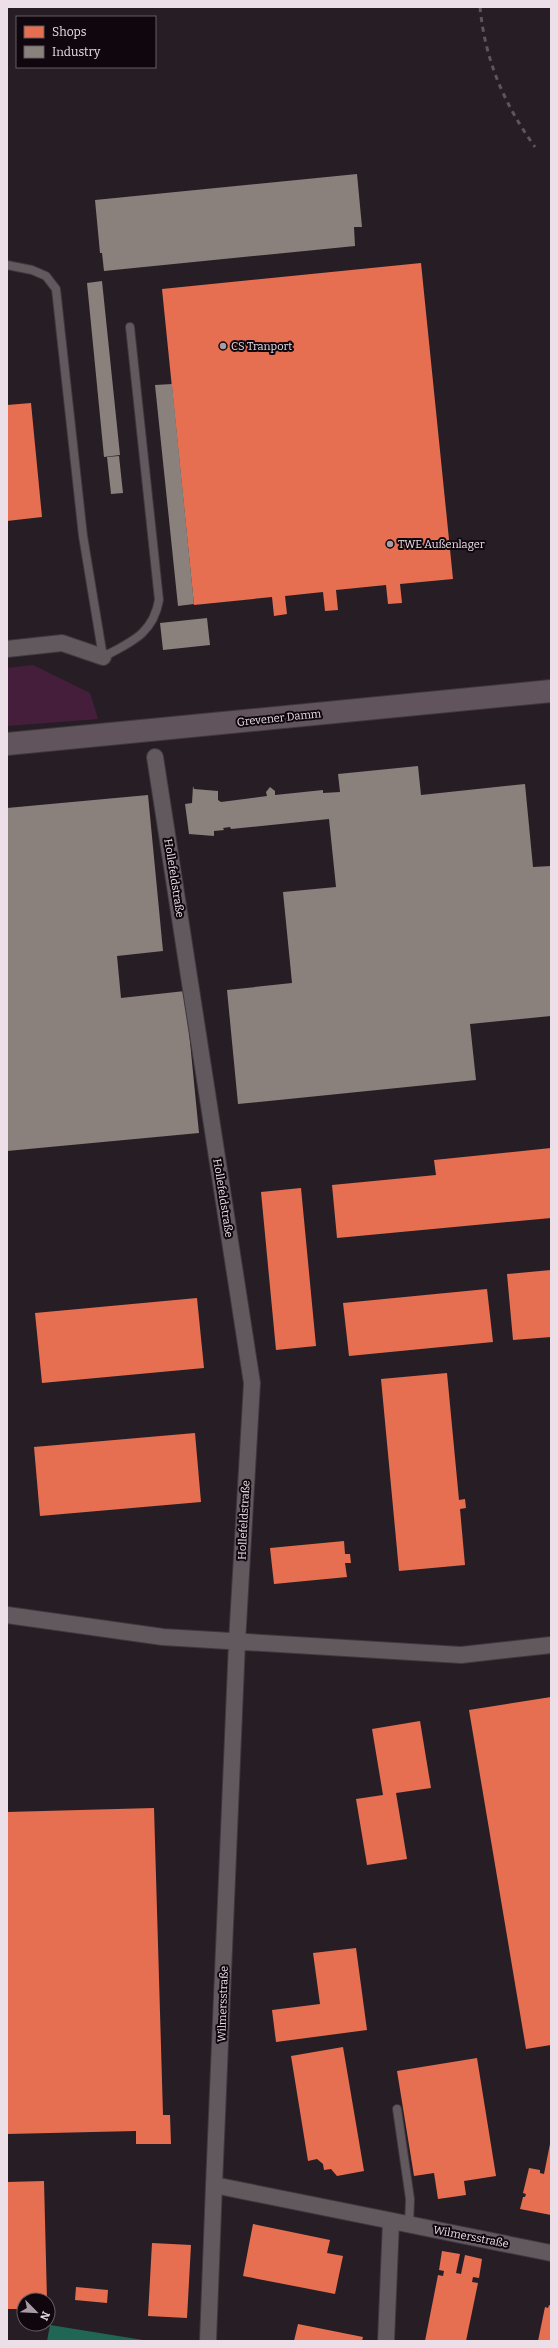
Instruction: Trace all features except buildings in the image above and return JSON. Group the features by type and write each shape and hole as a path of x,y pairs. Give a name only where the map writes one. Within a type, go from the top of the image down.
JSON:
{"main road":[{"name":"Grevener Damm","path":"7,744 551,691"}],"street":[{"path":"7,648 62,642 102,657"},
{"name":"Hollefeldstraße","path":"156,757 252,1383 237,1642"},
{"path":"7,1615 163,1637 462,1655 551,1645"},
{"name":"Wilmersstraße","path":"237,1642 214,2185 551,2253"},
{"path":"208,2341 214,2185"},
{"path":"386,2341 391,2221"}],"lane":[{"path":"7,265 32,270 46,276 56,289 83,536 102,657 141,635 157,612 159,600 130,327"},
{"path":"397,2109 410,2199 409,2225"}],"shaded area":[{"path":"33,665 90,693 98,719 7,726 7,668"},
{"path":"56,2326 143,2340 143,2341 47,2341 49,2332 56,2332"}],"railway":[{"path":"480,7 486,45 498,81 505,98 535,147"}],"place":[{"name":"CS Tranport","path":"223,346"},
{"name":"TWE Außenlager","path":"390,544"}]}
